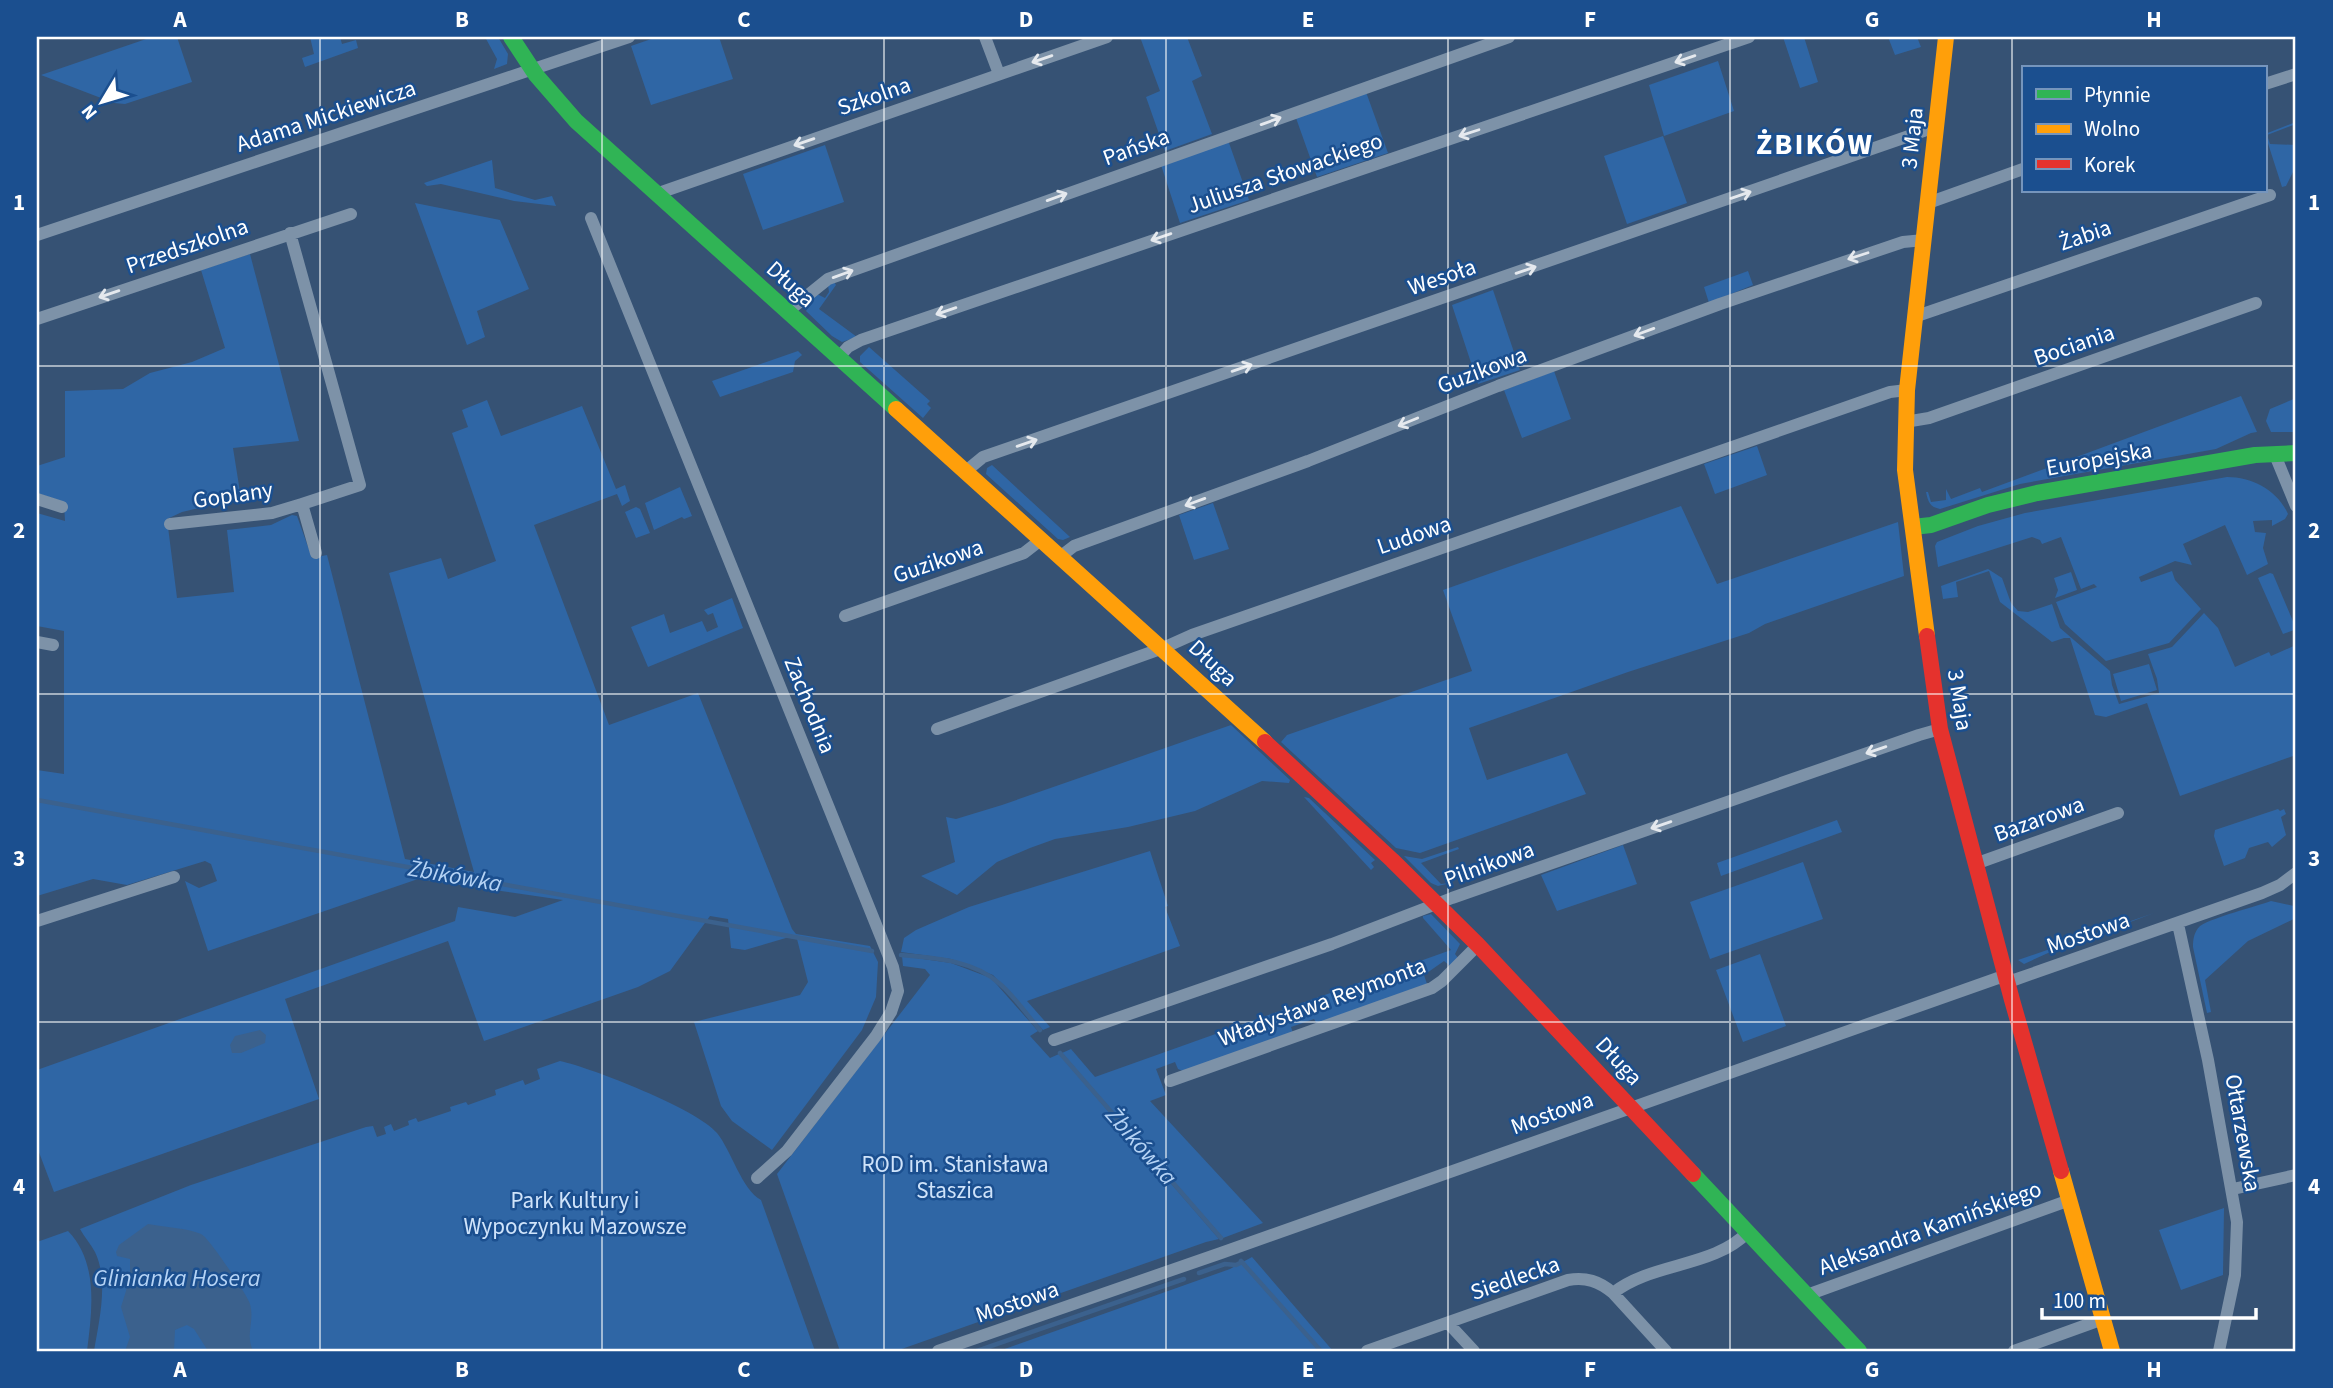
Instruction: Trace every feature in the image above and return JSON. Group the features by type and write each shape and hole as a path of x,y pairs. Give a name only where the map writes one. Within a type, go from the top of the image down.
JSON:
{"street":[{"name":"Długa","path":"511,37 531,70 568,114 1163,648 1438,905 1859,1351"},
{"name":"Adama Mickiewicza","path":"37,235 629,37"},
{"path":"985,37 999,74"},
{"name":"Szkolna","path":"656,194 1107,37"},
{"name":"Pańska","path":"787,312 828,279 1509,37"},
{"name":"Juliusza Słowackiego","path":"839,357 848,347 861,340 1749,37"},
{"name":"3 Maja","path":"1946,37 1907,390 1906,470 1913,527 1940,729 2067,1201 2112,1351"},
{"path":"2266,84 2296,74"},
{"name":"Wesoła","path":"966,471 983,457 1936,127"},
{"path":"1928,203 2022,169"},
{"name":"Żabia","path":"1914,317 2270,195"},
{"name":"Przedszkolna","path":"37,319 351,214"},
{"name":"Zachodnia","path":"591,218 893,967 898,990 891,1012 876,1036 786,1151 757,1178"},
{"path":"290,233 360,485 308,503"},
{"name":"Guzikowa","path":"1060,556 1074,546 1308,461 1498,386 1722,303 1890,246 1924,240"},
{"name":"Bociania","path":"1905,422 1929,418 2256,303"},
{"name":"Ludowa","path":"937,729 1163,648 1192,635 1815,417 1890,392 1907,390"},
{"name":"Europejska","path":"1913,527 1931,525 1988,505 2037,494 2255,455 2296,453"},
{"path":"2275,454 2296,506"},
{"path":"37,499 62,507"},
{"name":"Goplany","path":"170,524 272,513 308,503 316,553"},
{"name":"Guzikowa","path":"845,616 1024,553 1042,539"},
{"path":"37,642 53,645"},
{"name":"Pilnikowa","path":"1054,1040 1940,729"},
{"name":"Bazarowa","path":"1975,864 2118,813"},
{"path":"37,920 174,877"},
{"name":"Mostowa","path":"938,1351 1221,1254 1998,978 2014,980 2031,975 2294,880"},
{"name":"Ołtarzewska","path":"2178,924 2233,1189 2238,1241 2219,1351"},
{"name":"Władysława Reymonta","path":"1170,1080 1432,988 1478,945"},
{"path":"2233,1189 2296,1175"},
{"name":"Aleksandra Kamińskiego","path":"1807,1295 2067,1201"},
{"path":"1666,1351 1613,1293 1629,1282 1727,1248 1748,1232"},
{"name":"Siedlecka","path":"1367,1351 1568,1280 1592,1280 1613,1293"},
{"path":"2014,1351 2103,1319"},
{"path":"1448,1323 1474,1351"}],"green space":[{"path":"152,37 177,37 192,82 125,104 114,103 41,75"},
{"path":"310,37 340,37 342,44 356,40 358,48 305,67 302,58 314,54"},
{"path":"485,37 498,37 508,54 507,64 494,69 497,59"},
{"path":"657,37 719,37 733,79 651,105 631,46"},
{"path":"1140,37 1187,37 1202,76 1192,81 1212,134 1165,151 1146,97 1160,91"},
{"path":"1783,37 1804,37 1818,82 1800,88"},
{"path":"1888,37 1917,37 1921,47 1895,55"},
{"path":"1718,61 1734,111 1664,136 1649,85"},
{"path":"1366,92 1388,153 1317,177 1296,118"},
{"path":"2296,122 2267,135 2270,144 2296,145 2296,166 2286,186 2282,187 2266,134"},
{"path":"1663,136 1687,203 1627,224 1604,156"},
{"path":"1228,140 1249,200 1180,223 1161,165"},
{"path":"825,145 844,202 763,230 743,174"},
{"path":"492,160 495,188 535,200 552,196 556,206 514,201 441,184 427,186 424,183"},
{"path":"415,203 500,220 529,289 477,311 485,337 467,345"},
{"path":"250,254 299,441 233,448 240,492 223,494 216,504 182,512 167,519 177,598 234,592 227,530 271,525 292,515 297,516 312,558 327,555 405,859 474,872 389,573 441,558 448,579 496,561 452,433 468,427 462,410 487,400 501,436 582,406 616,489 625,485 630,501 622,506 617,494 534,525 609,725 698,693 792,929 796,934 870,946 878,962 876,997 862,1030 772,1150 732,1121 721,1106 694,1022 800,995 808,982 796,935 745,950 731,948 728,919 710,916 670,971 638,987 484,1041 448,941 285,999 319,1099 54,1192 37,1147 37,1070 455,921 458,907 515,917 563,900 418,879 208,951 185,881 199,888 217,881 211,864 205,861 127,885 93,879 37,896 37,770 64,774 64,631 37,626 37,513 65,521 64,502 37,493 37,466 65,457 65,391 123,389 150,373 192,362 225,348 201,270"},
{"path":"1748,271 1753,285 1709,303 1704,287"},
{"path":"834,282 836,285 819,309 857,337 842,342 806,311 811,303 808,300 817,294 825,298 829,292 828,285"},
{"path":"1493,290 1520,370 1478,384 1452,305"},
{"path":"869,347 930,401 927,404 931,408 923,418 860,362 860,356"},
{"path":"798,351 802,355 795,361 793,372 720,397 712,381"},
{"path":"1554,371 1571,419 1522,438 1504,390"},
{"path":"2241,396 2257,432 2216,449 2020,484 1940,509 1932,505 1928,499 1926,492 1931,502 1946,500 1946,489 1951,499 1980,488 1982,492"},
{"path":"2296,398 2296,432 2271,432 2266,421 2270,409"},
{"path":"1757,446 1767,475 1715,494 1704,464"},
{"path":"992,465 1070,537 1058,539 986,474 987,468"},
{"path":"2227,477 2264,487 2278,499 2288,514 2285,519 2272,526 2272,520 2253,521 2255,532 2266,533 2263,548 2268,564 2247,575 2225,525 2183,544 2192,565 2175,561 2139,577 2141,582 2172,571 2175,580 2201,609 2169,643 2106,661 2065,624 2056,602 2097,587 2094,584 2081,589 2061,537 2042,544 2040,540 2032,537 1938,567 1935,546 1937,542 1978,526 2025,513"},
{"path":"680,487 692,516 684,519 682,517 654,530 645,503"},
{"path":"1213,503 1229,549 1194,560 1179,515"},
{"path":"1681,506 1717,584 1898,522 1904,576 1765,624 1749,633 1469,728 1487,780 1567,753 1586,794 1420,853 1396,848 1281,742 1287,735 1472,671 1443,590"},
{"path":"636,507 640,509 650,533 636,538 625,512"},
{"path":"1988,569 2002,578 2011,603 2018,611 2028,612 2052,604 2060,628 2110,671 2119,704 2159,693 2148,654 2172,647 2204,613 2218,628 2235,667 2269,652 2271,656 2296,645 2296,755 2180,796 2147,703 2106,717 2095,715 2070,638 2052,642 2000,602 1989,571 1956,582 1958,597 1943,599 1941,586"},
{"path":"2071,572 2077,590 2055,598 2058,590 2054,578"},
{"path":"2273,574 2295,626 2294,630 2283,634 2258,578"},
{"path":"732,598 743,628 648,667 631,627 664,614 670,633 702,621 707,632 718,627 713,613 708,615 704,610"},
{"path":"2149,664 2157,690 2121,701 2113,674"},
{"path":"1231,725 1290,780 1289,783 1262,781 1195,811 1128,827 1055,839 997,862 957,895 921,876 955,862 946,817 956,819 1002,805"},
{"path":"1304,797 1309,798 1375,860 1371,863 1374,867 1371,870"},
{"path":"2284,809 2286,814 2281,817 2286,835 2272,847 2268,842 2249,848 2245,858 2224,866 2214,836 2215,830"},
{"path":"1837,820 1842,832 1721,876 1717,863"},
{"path":"1623,845 1637,884 1557,911 1541,875"},
{"path":"1458,847 1459,849 1421,863 1441,884 1450,883 1438,886 1431,883 1404,856 1422,859"},
{"path":"1150,851 1168,906 1165,907 1180,946 1027,1001 1050,1027 1043,1030 993,975 951,959 901,952 904,938 916,930 969,907"},
{"path":"1803,862 1823,919 1710,959 1690,902"},
{"path":"2271,901 2294,906 2296,918 2248,941 2205,980 2211,1012 2207,1013 2193,947 2196,931 2215,919"},
{"path":"2154,913 2024,964 2018,960"},
{"path":"1431,914 1460,944 1455,954 1458,958 1450,966 1444,961 1424,975 1427,984 1317,1024 1314,1019 1291,1027 1293,1033 1183,1071 1178,1069 1175,1062 1156,1069 1166,1095 1150,1101 1263,1223 1223,1238 1062,1053 1071,1049 1095,1077 1451,950 1423,918"},
{"path":"1760,954 1786,1026 1743,1042 1716,970"},
{"name":"ROD im. Stanisława Staszica","path":"902,956 951,963 991,978 1038,1031 1030,1036 1050,1058 1059,1054 1219,1239 896,1351 840,1351 777,1174 930,975 925,969 903,966"},
{"name":"Park Kultury i Wypoczynku Mazowsze","path":"560,1061 595,1072 667,1102 706,1123 717,1133 742,1179 761,1200 815,1351 94,1351 102,1301 101,1275 95,1252 80,1229 191,1185 366,1127 373,1126 377,1137 386,1134 384,1127 391,1124 394,1131 409,1125 408,1121 416,1118 418,1122 451,1111 450,1107 466,1102 468,1105 496,1095 495,1090 523,1080 525,1085 540,1079 537,1069"},
{"path":"2224,1208 2223,1275 2181,1290 2159,1230"},
{"path":"68,1231 78,1244 89,1272 91,1304 87,1351 37,1351 37,1242"},
{"path":"1252,1257 1333,1351 999,1351 1230,1269"}],"water":[{"path":"260,1030 266,1035 265,1043 241,1053 232,1053 230,1045 235,1036"},
{"name":"Glinianka Hosera","path":"148,1224 182,1229 205,1237 248,1299 253,1351 208,1351 194,1329 187,1325 175,1330 174,1351 125,1351 130,1337 121,1307 130,1278 130,1259 117,1256 116,1252 119,1245"}],"waterway":[{"name":"Żbikówka","path":"37,800 872,951"},
{"name":"Żbikówka","path":"901,955 954,962 990,976 1016,1000 1040,1030"},
{"name":"Żbikówka","path":"1060,1053 1221,1238"},
{"name":"Żbikówka","path":"1241,1261 1321,1351"},
{"path":"1199,1273 1225,1264 1236,1265 1242,1262"},
{"path":"977,1351 1184,1279"}],"traffic: fast":[{"path":"511,37 536,75 576,121 896,409"},
{"path":"1913,527 1931,525 1988,505 2037,493 2255,455 2296,453"},
{"path":"1693,1174 1859,1351"}],"traffic: slow":[{"path":"1927,636 1905,470 1907,390 1946,37"},
{"path":"896,409 1265,742"},
{"path":"2061,1171 2112,1351"}],"traffic: jam":[{"path":"1927,636 1940,729 2012,1000 2061,1171"},
{"path":"1265,742 1392,860 1478,945 1693,1174"}],"district":[{"name":"ŻBIKÓW","path":"1815,144"}]}
